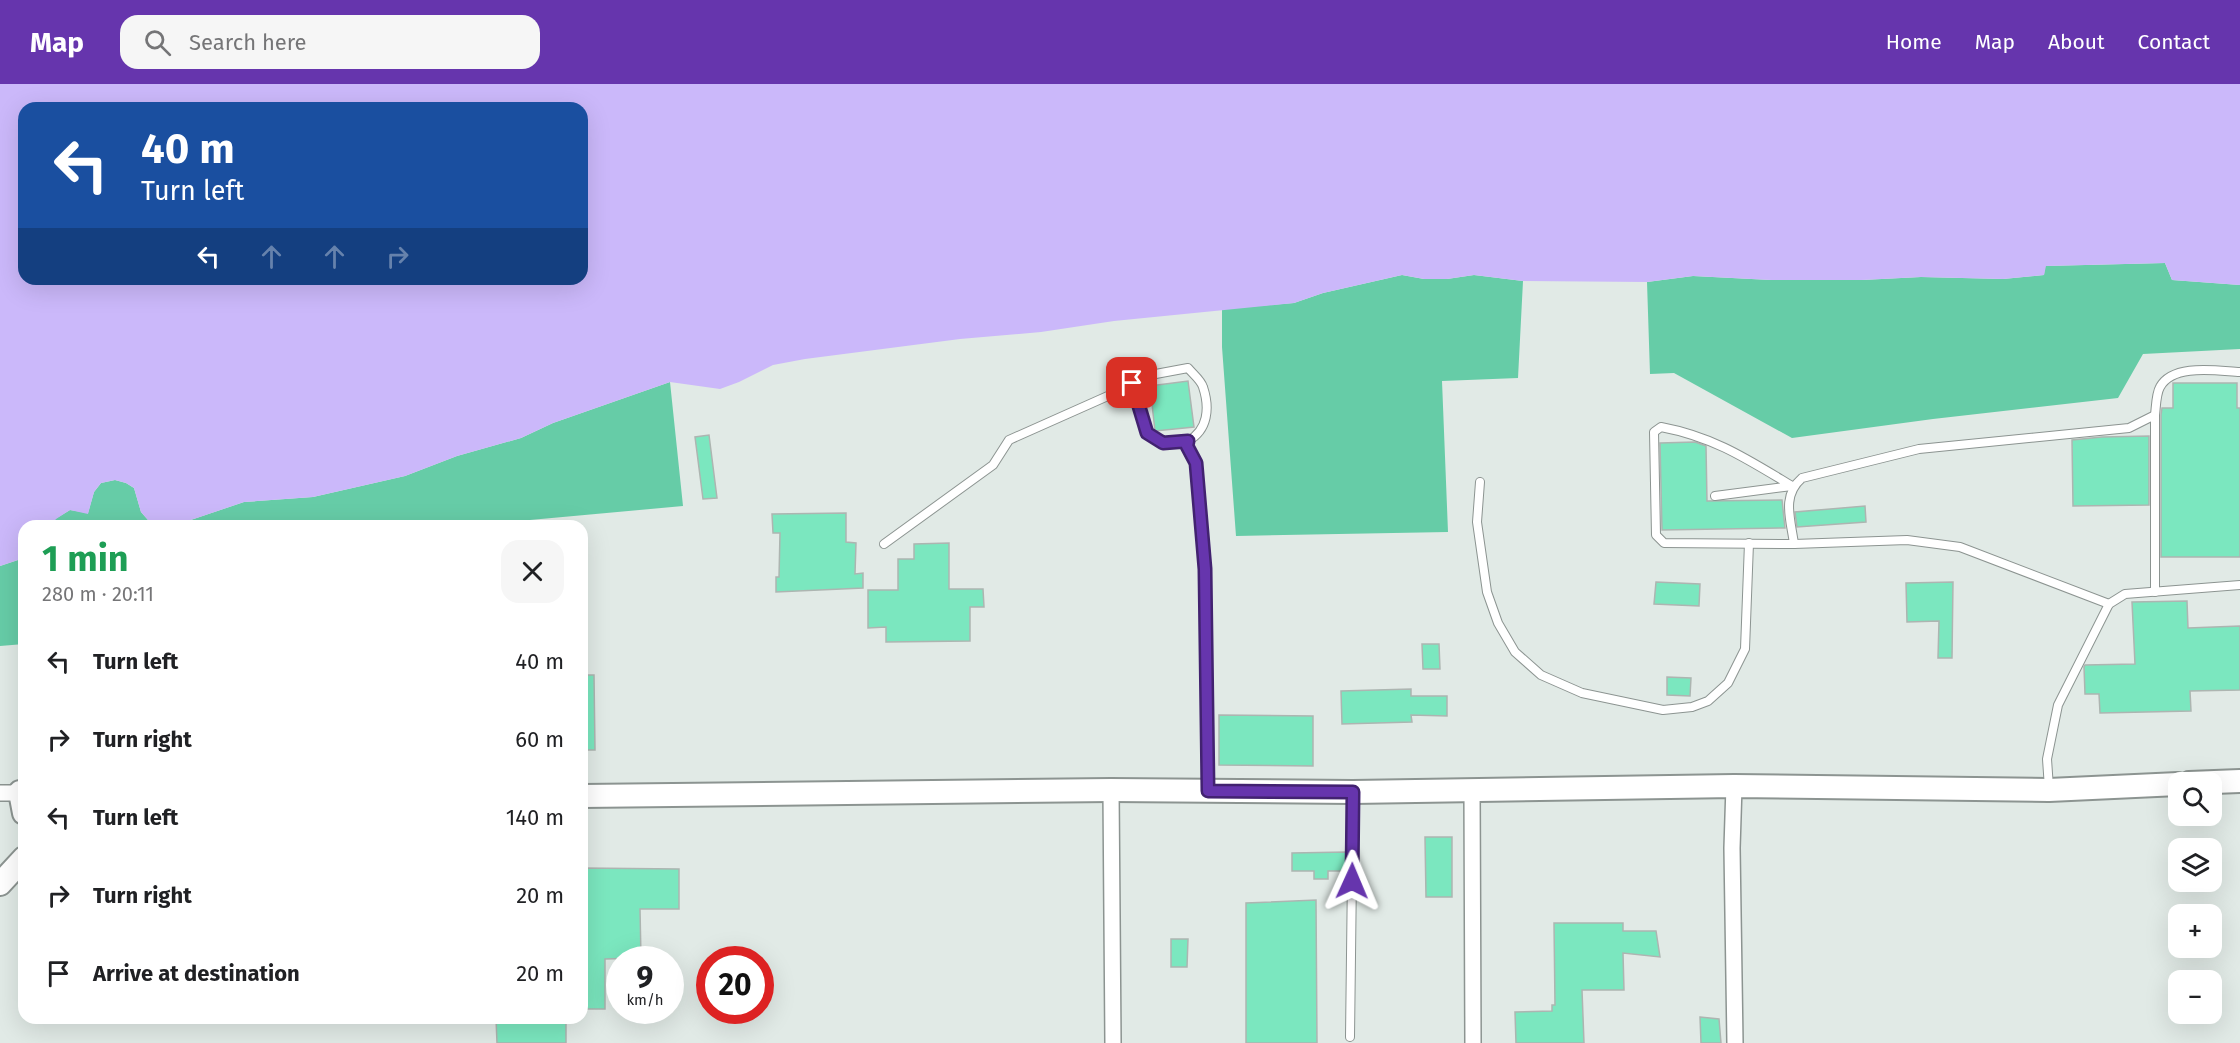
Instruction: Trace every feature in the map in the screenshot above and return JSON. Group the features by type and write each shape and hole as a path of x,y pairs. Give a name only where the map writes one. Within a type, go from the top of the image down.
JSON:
{"street":[{"path":"2222,781 2240,780"},
{"path":"588,796 1111,790 1353,792 1734,786 2049,790 2168,784"},
{"path":"1734,786 1732,848 1735,1043"},
{"path":"1472,789 1473,1043"},
{"path":"1111,790 1113,1043"},
{"path":"0,884 18,864"}],"lane":[{"path":"884,544 993,465 1009,440 1145,376 1188,368 1203,385 1208,417 1197,436 1188,441 1163,443 1147,433 1132,383"},
{"path":"2155,592 2155,415 2160,387 2175,374 2196,370 2240,372"},
{"path":"1716,496 1792,486 1802,478 1919,449 2129,428 2155,415"},
{"path":"1792,486 1710,440 1689,432 1661,427 1654,432 1656,535 1664,543 1794,544 1907,540 1960,547 2109,603"},
{"path":"1188,441 1187,446 1196,463 1205,569 1208,791"},
{"path":"1480,482 1477,522 1487,591 1497,623 1515,652 1541,675 1582,693 1663,710 1692,707 1708,701 1728,683 1745,650 1749,543"},
{"path":"1792,486 1788,498 1794,544"},
{"path":"2049,790 2047,759 2058,705 2109,603 2125,594 2240,585"},
{"path":"1350,1037 1353,792"}],"green space":[{"path":"2165,263 2172,280 2240,285 2240,349 2143,354 2118,398 1792,438 1674,373 1650,374 1647,282 1693,276 1771,280 1862,280 1921,277 2003,279 2044,275 2045,266"},
{"path":"1402,275 1424,279 1447,279 1474,275 1523,281 1518,378 1442,381 1448,532 1236,536 1222,347 1222,309 1294,303 1323,293"},
{"path":"670,382 683,506 530,520 191,520 244,502 313,497 405,476 457,456 521,438 553,423"},
{"path":"115,480 134,488 141,512 148,520 54,520 70,510 88,513 94,492 101,483"},
{"path":"18,560 18,644 0,646 0,566"}],"shaded area":[{"path":"0,84 2240,84 2240,285 2172,280 2165,263 2046,266 2044,275 2003,279 1921,277 1862,280 1771,280 1693,276 1647,282 1523,281 1474,275 1447,279 1424,279 1402,275 1323,293 1294,303 1114,321 1041,332 960,339 805,359 773,365 720,389 670,382 553,423 521,438 457,456 405,476 313,497 244,502 191,520 148,520 141,512 134,488 115,480 101,483 94,492 88,514 70,510 55,520 18,520 18,560 0,566"}],"building":[{"path":"1188,381 1194,427 1155,431 1150,386"},
{"path":"2173,383 2237,383 2237,408 2240,408 2240,557 2161,557 2161,415 2162,408 2173,408"},
{"path":"709,435 717,498 703,499 695,437"},
{"path":"2149,436 2149,505 2073,506 2072,440"},
{"path":"1695,442 1706,446 1707,501 1782,500 1785,528 1662,530 1660,443"},
{"path":"1865,506 1866,522 1797,527 1795,512"},
{"path":"846,513 846,542 856,543 855,574 863,573 863,588 776,592 776,577 779,577 780,533 773,533 772,514"},
{"path":"949,543 949,589 983,589 984,607 970,607 970,641 886,642 886,627 868,628 868,590 898,590 898,559 914,559 914,544"},
{"path":"1656,582 1700,584 1699,606 1654,604"},
{"path":"1953,582 1952,658 1938,658 1939,621 1907,622 1906,583"},
{"path":"2187,601 2188,628 2240,626 2240,690 2190,691 2191,711 2100,713 2099,694 2085,694 2084,667 2085,665 2135,664 2132,602"},
{"path":"1422,644 1439,644 1440,669 1423,669"},
{"path":"588,675 594,675 595,750 588,750"},
{"path":"1667,677 1691,678 1690,696 1667,695"},
{"path":"1411,689 1411,696 1447,696 1447,716 1411,715 1412,722 1342,724 1341,691"},
{"path":"1219,715 1313,716 1313,766 1219,765"},
{"path":"1425,837 1452,837 1452,897 1426,897"},
{"path":"1346,852 1346,871 1328,871 1328,879 1314,879 1314,871 1292,871 1292,853"},
{"path":"588,868 679,869 679,909 640,909 641,946 606,946 605,1009 588,1009"},
{"path":"1316,900 1317,1043 1246,1043 1246,903"},
{"path":"1554,923 1623,923 1623,931 1656,931 1660,957 1623,953 1624,990 1582,990 1584,1043 1516,1043 1515,1012 1552,1011 1552,1005 1555,1005"},
{"path":"1171,939 1188,939 1187,967 1171,967"},
{"path":"1700,1017 1719,1019 1721,1043 1701,1043"},
{"path":"496,1024 566,1024 566,1043 497,1043"}],"route":[{"path":"1132,383 1147,433 1163,443 1188,441 1187,446 1196,463 1205,569 1208,791 1353,792 1352,881"}]}
